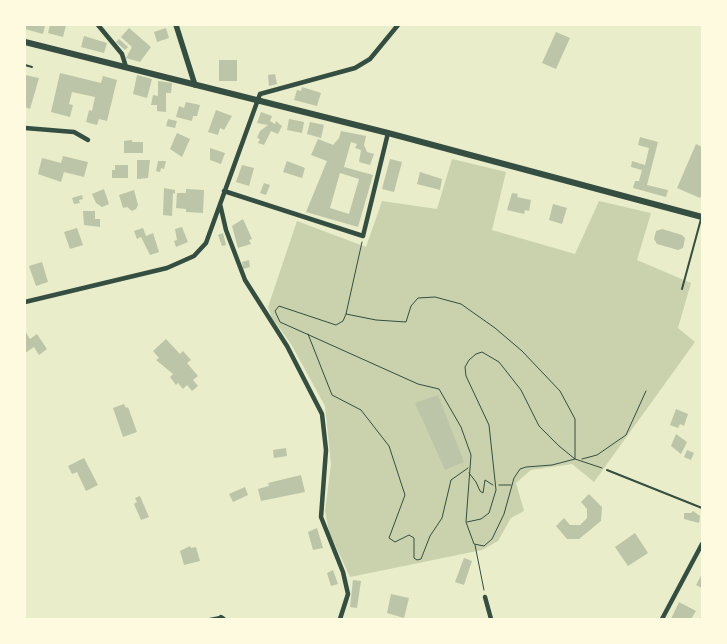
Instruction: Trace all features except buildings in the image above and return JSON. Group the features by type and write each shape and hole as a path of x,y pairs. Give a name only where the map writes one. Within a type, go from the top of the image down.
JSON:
{"main road":[{"path":"25,42 388,134 702,217"}],"street":[{"path":"98,25 122,54 126,67"},
{"path":"176,25 195,85"},
{"path":"25,302 167,268 194,256 206,242 256,100 260,94 355,68 370,59 398,25"},
{"path":"25,128 74,132 88,140"},
{"path":"224,191 363,236 388,134"},
{"path":"220,203 224,214 226,230 245,280 287,346 322,414 326,450 321,517 343,572 348,594 340,619"},
{"path":"662,619 702,544"},
{"path":"485,597 491,619"}],"lane":[{"path":"25,65 32,67"},
{"path":"682,289 702,217"},
{"path":"607,470 702,508"},
{"path":"209,619 222,618"}],"path":[{"path":"363,236 343,321 336,325 279,306 275,311 280,322 418,384 439,388 464,436 471,455 468,473 466,522 474,544 485,597"},
{"path":"346,314 376,320 406,322 411,306 418,298 435,297 461,304 495,328 522,351 560,391 575,418 575,459"},
{"path":"307,333 332,394 361,410 389,446 405,495 389,538 395,542 409,535 414,538 414,558 417,560 421,559 430,536 442,518 451,480 469,468"},
{"path":"466,522 481,519 489,513 496,490 489,425 466,376 465,367 476,354 482,352 499,362 521,390 539,426 575,459"},
{"path":"582,460 597,455 626,435 646,391"},
{"path":"474,544 484,546 492,539 504,514 511,485 517,473 526,467 552,465 575,459 607,470"},
{"path":"468,473 476,482 480,492 483,493 485,480 493,485"},
{"path":"499,485 511,485"}],"green space":[{"path":"452,159 506,172 492,230 575,254 599,201 651,213 637,260 691,283 678,328 695,342 594,482 572,464 531,470 516,483 524,511 511,518 498,541 482,550 350,577 329,532 325,511 331,464 325,406 291,344 272,318 268,307 297,221 366,247 382,201 437,209"}]}
